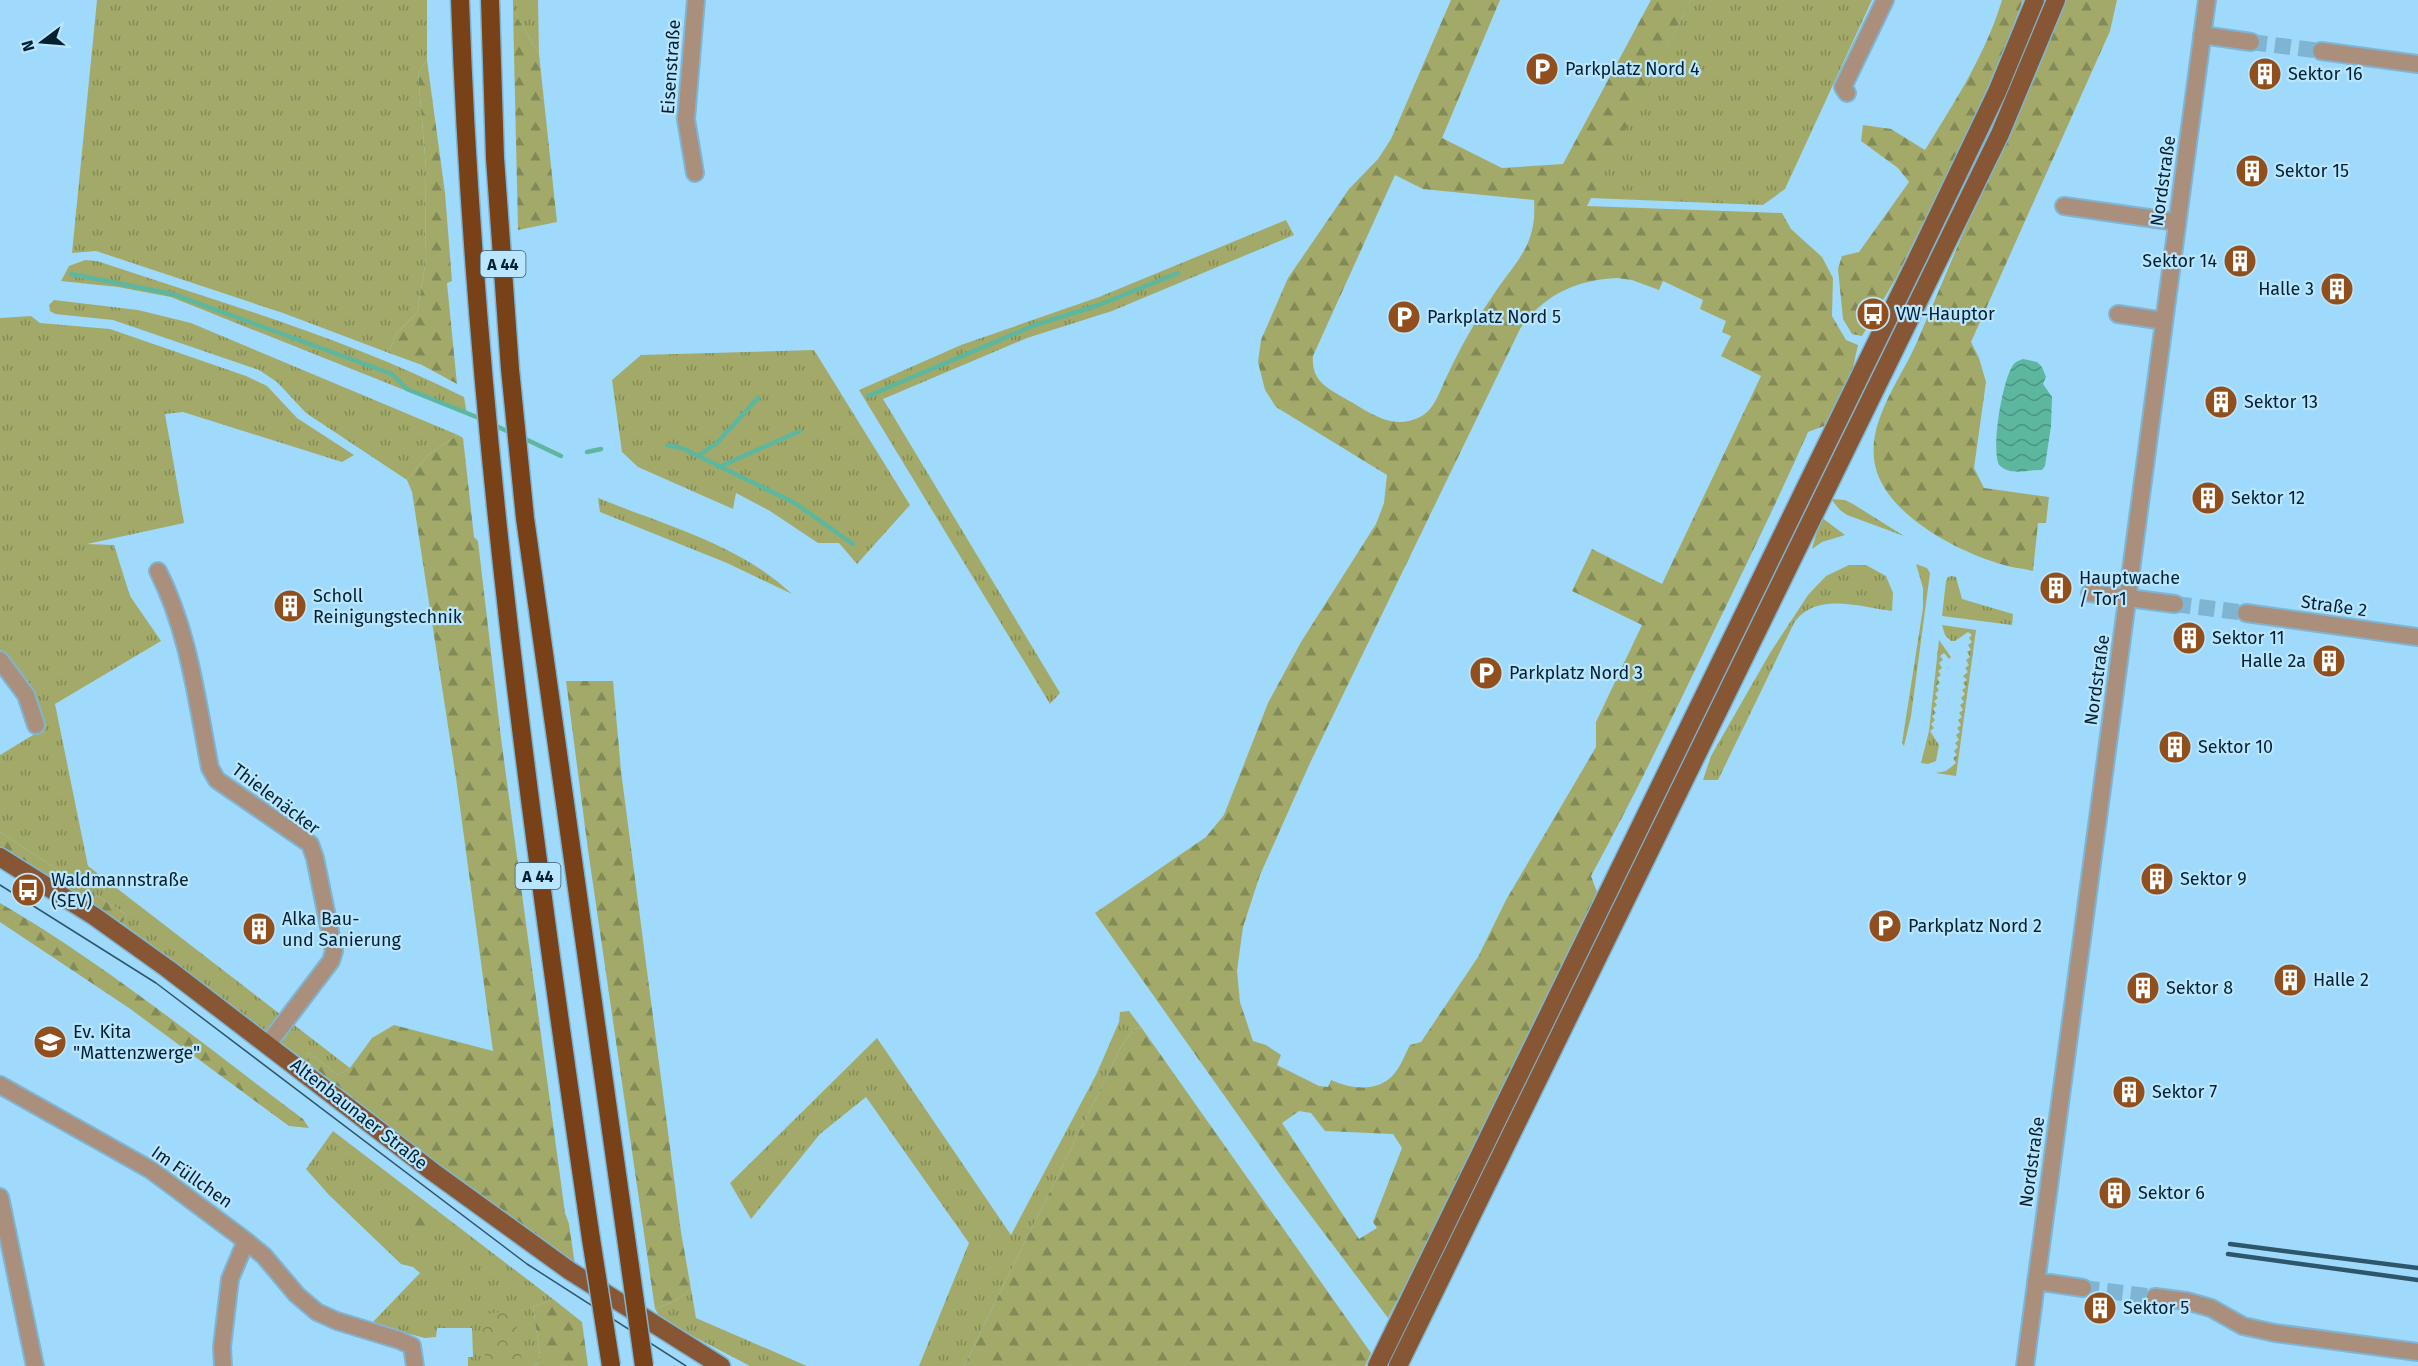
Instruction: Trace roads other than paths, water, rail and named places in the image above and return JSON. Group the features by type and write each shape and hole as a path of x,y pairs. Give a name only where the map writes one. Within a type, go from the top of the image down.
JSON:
{"highway":[{"name":"A 44","path":"460,0 465,146 480,355 496,512 539,886 611,1366"},
{"name":"A 44","path":"490,0 495,158 510,369 525,518 644,1366"}],"main road":[{"path":"1377,1366 1920,253 1997,92 2035,0"},
{"path":"1398,1366 2000,134 2056,0"},
{"name":"Altenbaunaer Straße","path":"0,857 112,929 268,1044 433,1172 570,1271 721,1366"}],"street":[{"name":"Eisenstraße","path":"695,173 686,119 696,0"},
{"path":"1847,93 1844,87 1848,73 1885,0"},
{"name":"Nordstraße","path":"2025,1366 2207,0"},
{"path":"2202,35 2251,42"},
{"path":"2321,51 2418,64"},
{"path":"2064,206 2177,222"},
{"path":"2118,314 2164,321"},
{"name":"Thielenäcker","path":"159,571 176,608 183,634 210,768 217,780 310,844 315,858 334,951 331,961 268,1044"},
{"path":"2090,592 2175,604"},
{"name":"Straße 2","path":"2246,613 2418,636"},
{"path":"0,660 26,695 36,725"},
{"name":"Im Füllchen","path":"0,1085 151,1170 264,1256 297,1295 317,1312 412,1346 415,1366"},
{"path":"0,1197 35,1366"},
{"path":"223,1366 222,1347 230,1279 246,1241"},
{"path":"2036,1281 2083,1288"},
{"path":"2155,1297 2186,1301 2211,1308 2242,1326 2275,1333 2418,1352"}],"water":[{"path":"2023,359 2037,362 2042,367 2046,377 2043,384 2052,397 2051,426 2045,466 2042,470 2014,472 1999,465 1996,445 1997,431 2001,401 2008,375 2014,364"}],"waterway":[{"path":"868,396 1035,325 1099,305 1178,273"},
{"path":"71,274 173,294 392,374 407,389 484,420"},
{"path":"698,456 717,443 758,398"},
{"path":"494,425 511,433"},
{"path":"719,467 800,431"},
{"path":"521,437 561,456"},
{"path":"667,445 682,448 795,503 853,544"},
{"path":"587,452 601,449"}],"tunnel":[{"path":"2251,42 2321,51"},
{"path":"2175,604 2246,613"},
{"path":"2083,1288 2155,1297"}],"tram line":[{"path":"0,885 156,983 527,1264 686,1366"}],"railway":[{"path":"2230,1244 2418,1268"},
{"path":"2228,1254 2418,1280"}],"place":[{"name":"Parkplatz Nord 4","path":"1542,69"},
{"name":"Sektor 16","path":"2265,74"},
{"name":"Sektor 15","path":"2252,171"},
{"name":"Sektor 14","path":"2240,261"},
{"name":"Halle 3","path":"2337,289"},
{"name":"VW-Hauptor","path":"1873,314"},
{"name":"Parkplatz Nord 5","path":"1404,317"},
{"name":"Sektor 13","path":"2221,402"},
{"name":"Sektor 12","path":"2208,498"},
{"name":"Hauptwache / Tor1","path":"2056,588"},
{"name":"Scholl Reinigungstechnik","path":"290,606"},
{"name":"Sektor 11","path":"2189,638"},
{"name":"Halle 2a","path":"2329,661"},
{"name":"Parkplatz Nord 3","path":"1486,673"},
{"name":"Sektor 10","path":"2175,747"},
{"name":"Sektor 9","path":"2157,879"},
{"name":"Waldmannstraße (SEV)","path":"28,890"},
{"name":"Parkplatz Nord 2","path":"1885,926"},
{"name":"Alka Bau- und Sanierung","path":"259,929"},
{"name":"Halle 2","path":"2290,980"},
{"name":"Sektor 8","path":"2143,988"},
{"name":"Ev. Kita \"Mattenzwerge\"","path":"50,1042"},
{"name":"Sektor 7","path":"2129,1092"},
{"name":"Sektor 6","path":"2115,1193"},
{"name":"Sektor 5","path":"2100,1308"}]}
